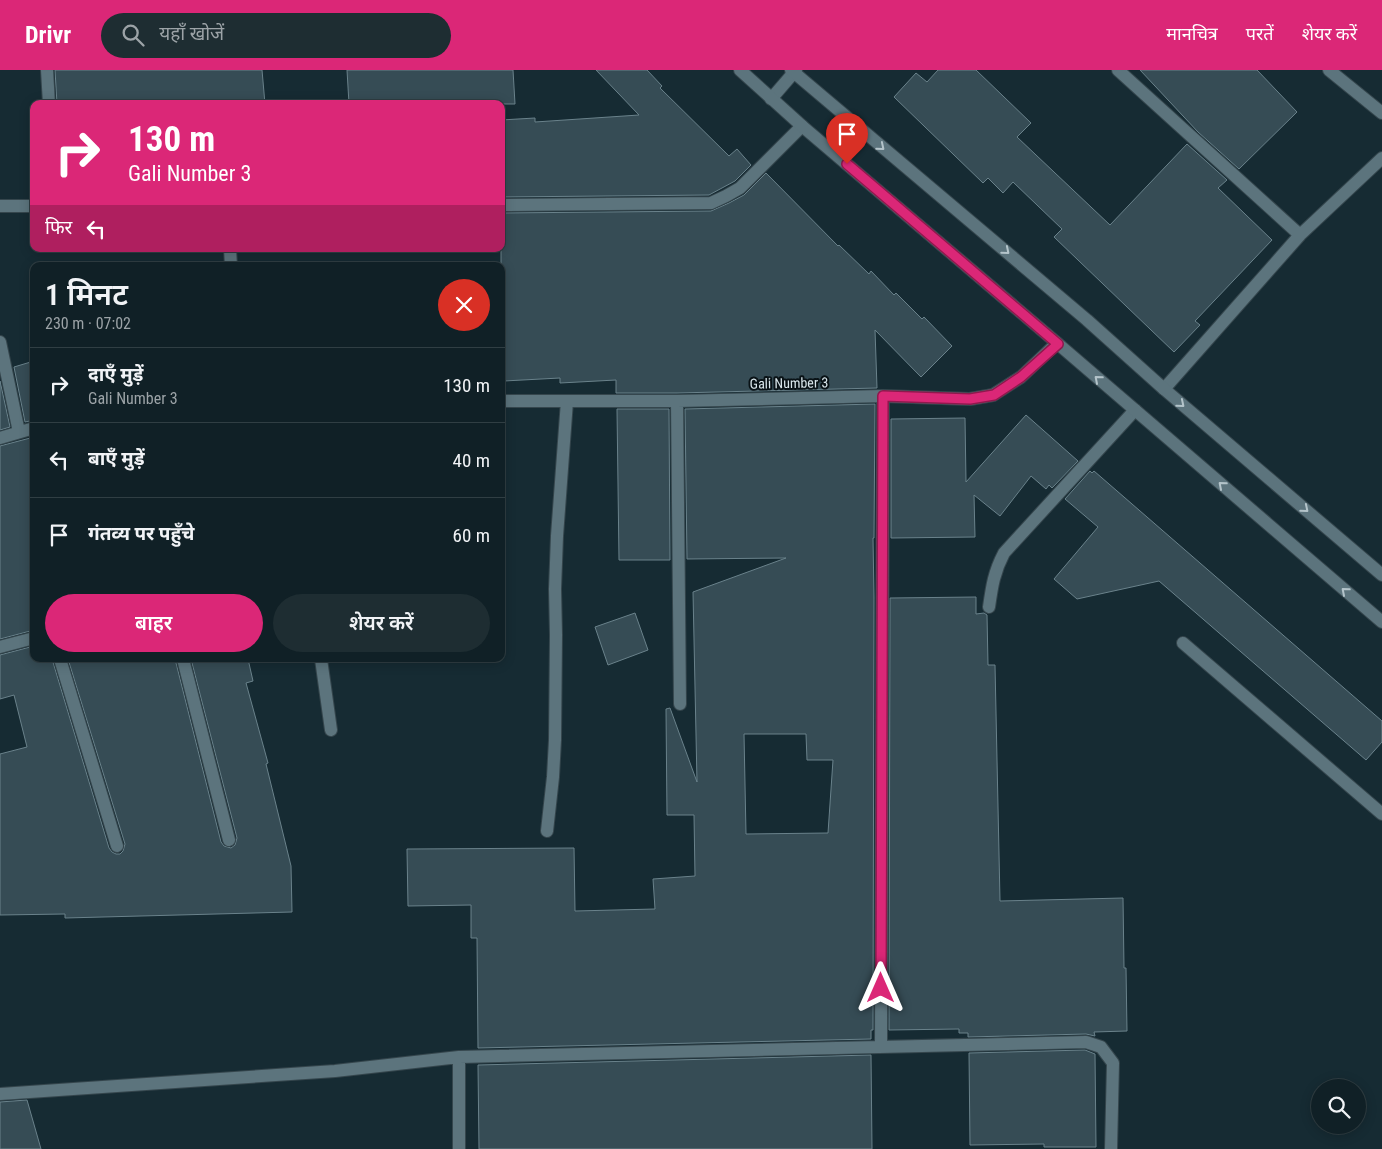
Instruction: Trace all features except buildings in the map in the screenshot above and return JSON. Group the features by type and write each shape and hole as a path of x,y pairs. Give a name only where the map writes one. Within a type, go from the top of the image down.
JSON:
{"street":[{"path":"47,70 49,100"},
{"path":"740,70 802,126 1382,622"},
{"path":"1118,70 1300,235"},
{"path":"1328,70 1382,113"},
{"path":"771,99 793,71 1088,320 1164,389 1382,575"},
{"path":"505,205 711,202 740,188 802,126"},
{"path":"1164,389 1300,235 1382,158"},
{"path":"0,206 30,206"},
{"path":"0,342 19,432"},
{"name":"Gali Number 3","path":"505,401 676,401 883,396 970,399 994,395 1021,377 1058,344"},
{"path":"881,1047 883,396"},
{"path":"547,831 554,749 556,644 554,589 566,401"},
{"path":"676,401 680,704"},
{"path":"989,607 992,581 1004,552 1134,410"},
{"path":"0,438 30,429"},
{"path":"0,648 30,639"},
{"path":"1182,644 1382,814"},
{"path":"61,662 117,846"},
{"path":"184,662 229,840"},
{"path":"321,662 330,730"},
{"path":"0,1094 335,1071 459,1057 1086,1042 1101,1047 1113,1063 1111,1149"},
{"path":"459,1057 459,1149"}],"route":[{"path":"847,164 1058,344 1021,377 994,395 970,399 883,396 881,988"}]}
